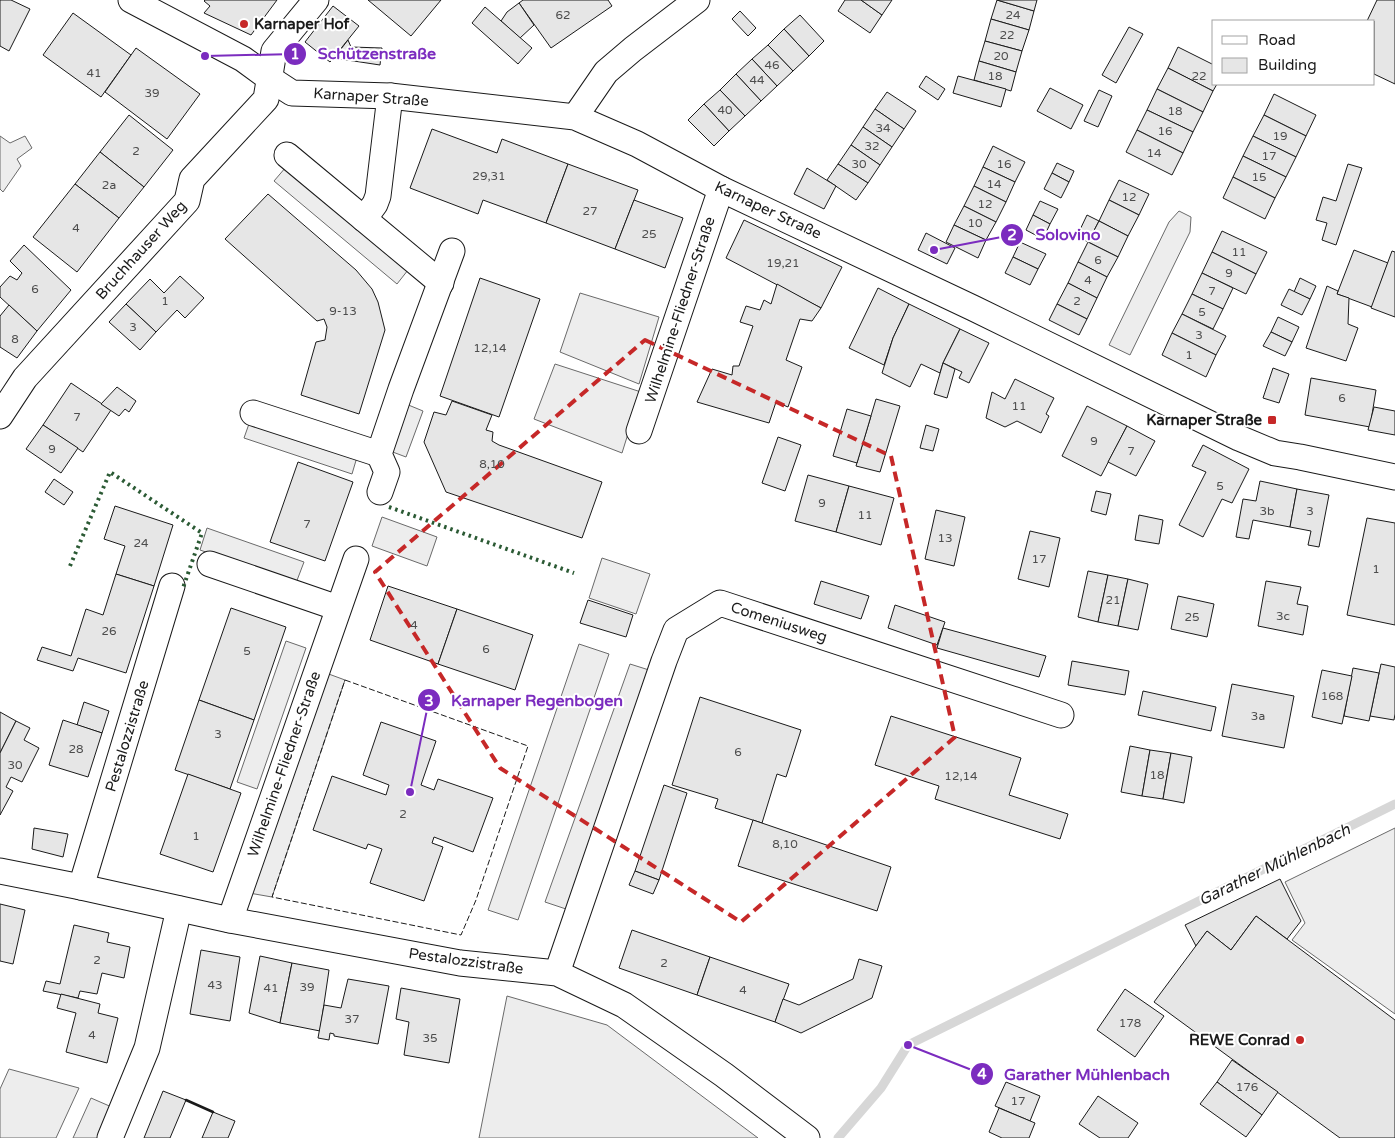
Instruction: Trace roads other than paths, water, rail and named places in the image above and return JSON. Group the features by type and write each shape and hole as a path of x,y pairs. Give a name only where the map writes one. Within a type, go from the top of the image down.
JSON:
{"street":[{"name":"Karnaper Straße","path":"131,0 244,59 292,92 390,96 576,117 637,144 721,189 957,300 1275,454 1300,457 1395,477"},
{"name":"Bruchhauser Weg","path":"0,416 25,378 187,201 192,179 266,99 274,51 316,0"},
{"path":"576,117 606,72 698,0"},
{"path":"364,220 378,196 390,96"},
{"path":"287,155 441,283"},
{"name":"Wilhelmine-Fliedner-Straße","path":"640,431 721,189"},
{"path":"380,492 387,472 379,454 452,251"},
{"path":"253,413 379,454"},
{"name":"Wilhelmine-Fliedner-Straße","path":"230,920 356,559"},
{"path":"210,564 338,608"},
{"name":"Pestalozzistraße","path":"81,886 172,586"},
{"name":"Comeniusweg","path":"557,973 660,670 676,630 720,602 1061,715"},
{"name":"Pestalozzistraße","path":"0,872 81,886 230,920 460,963 557,973 624,1005 807,1138"},
{"path":"110,1138 147,1048 179,909"}],"waterway":[{"name":"Garather Mühlenbach","path":"838,1138 881,1088 908,1045 1395,804"}],"place":[{"name":"Karnaper Hof","path":"244,24"},
{"name":"Schützenstraße","path":"205,56"},
{"name":"Solovino","path":"934,250"},
{"name":"Karnaper Straße","path":"1272,420"},
{"name":"Karnaper Regenbogen","path":"410,792"},
{"name":"REWE Conrad","path":"1300,1040"},
{"name":"Garather Mühlenbach","path":"908,1045"}]}
